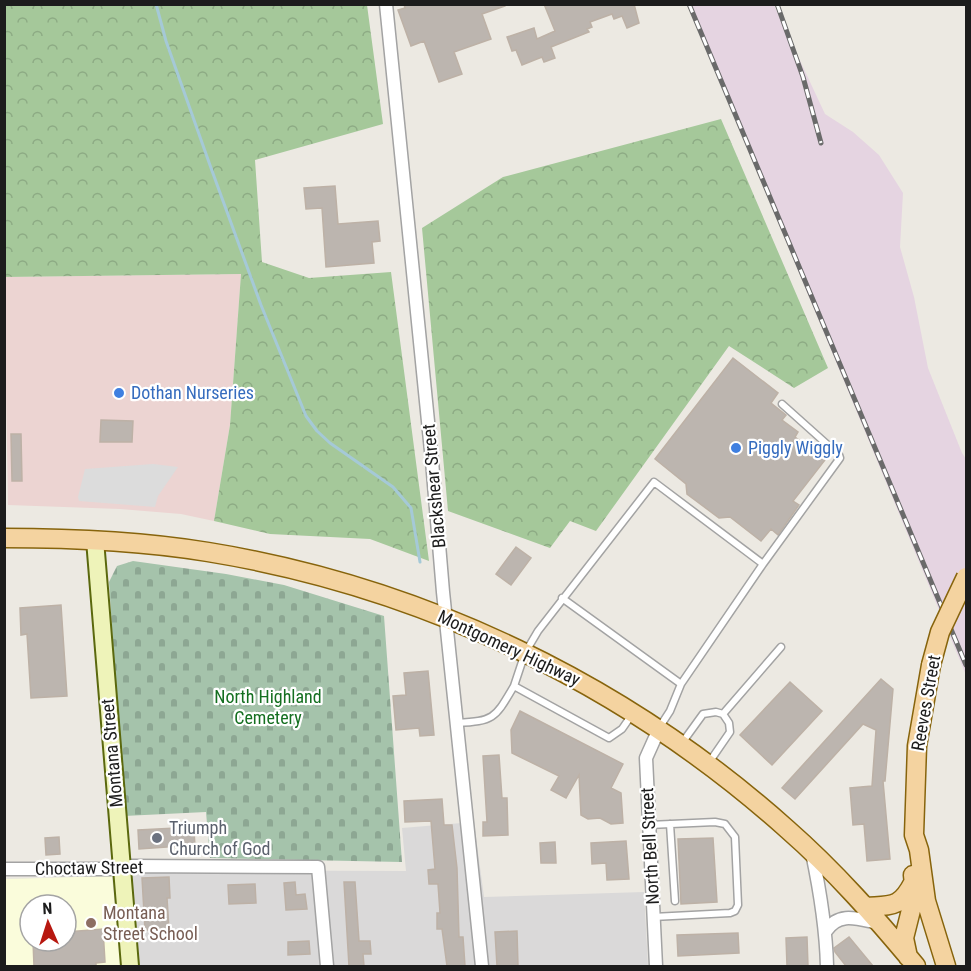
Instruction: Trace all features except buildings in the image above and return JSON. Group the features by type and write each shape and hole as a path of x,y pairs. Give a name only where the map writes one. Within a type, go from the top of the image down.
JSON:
{"main road":[{"name":"Montgomery Highway","path":"4,538 95,540 172,547 257,561 329,579 446,617 525,652 634,712 681,744 757,802 891,932 912,962"},
{"name":"Reeves Street","path":"891,932 915,894 910,850 914,835 917,746 931,665 940,632 966,577"},
{"name":"Reeves Street","path":"914,835 919,850 926,901 946,966"},
{"path":"866,907 898,903 907,896 914,881"},
{"path":"891,932 916,932 924,916 926,901"}],"street":[{"name":"Blackshear Street","path":"386,4 402,147 446,617 483,966"},
{"name":"Montana Street","path":"95,540 130,966"},
{"name":"North Bell Street","path":"656,966 646,758 659,729"},
{"path":"812,853 826,931 827,966"},
{"name":"Choctaw Street","path":"4,869 318,867 327,966"},
{"path":"826,931 830,925 845,917 891,932"}],"lane":[{"path":"659,729 670,711 681,684 763,564 840,458 783,404"},
{"path":"457,723 482,722 498,713 514,686 525,652 537,631 654,482 763,564"},
{"path":"562,598 681,684"},
{"path":"723,714 781,647"},
{"path":"514,686 609,738 622,729 634,712"},
{"path":"681,744 703,714 716,712 723,714 729,723 730,732 708,764"},
{"path":"649,825 716,822 725,824 735,840 738,905 735,911 730,913 653,917"},
{"path":"670,824 675,901"}],"shaded area":[{"path":"688,5 774,5 825,114 853,132 879,155 903,193 900,247 914,297 928,368 966,459 966,675"},
{"name":"Dothan Nurseries","path":"241,274 230,425 214,521 181,514 120,509 8,505 4,277"},
{"path":"153,464 178,467 158,496 155,507 79,501 85,469"},
{"path":"474,822 484,897 644,892 648,966 5,966 4,879 112,876 137,870 406,871 402,828"},
{"name":"Montana Street School","path":"112,876 121,966 5,966 4,879"}],"green space":[{"path":"4,5 367,5 383,124 255,160 262,262 309,278 391,272 429,561 370,539 270,534 214,521 230,425 241,274 5,277"},
{"path":"721,119 828,368 794,388 729,346 596,531 570,521 550,548 448,511 422,228 503,177"},
{"name":"North Highland Cemetery","path":"133,561 284,585 384,616 402,862 210,858 206,812 124,816 109,582 117,566"}],"waterway":[{"path":"156,4 166,41 211,168 261,305 306,416 330,443 393,487 411,508 420,562"}],"railway":[{"path":"689,4 966,665"},
{"path":"777,4 803,77 821,143"}],"place":[{"name":"Dothan Nurseries","path":"119,393"},
{"name":"Piggly Wiggly","path":"736,448"},
{"name":"Triumph Church of God","path":"157,838"},
{"name":"Montana Street School","path":"91,923"}]}
